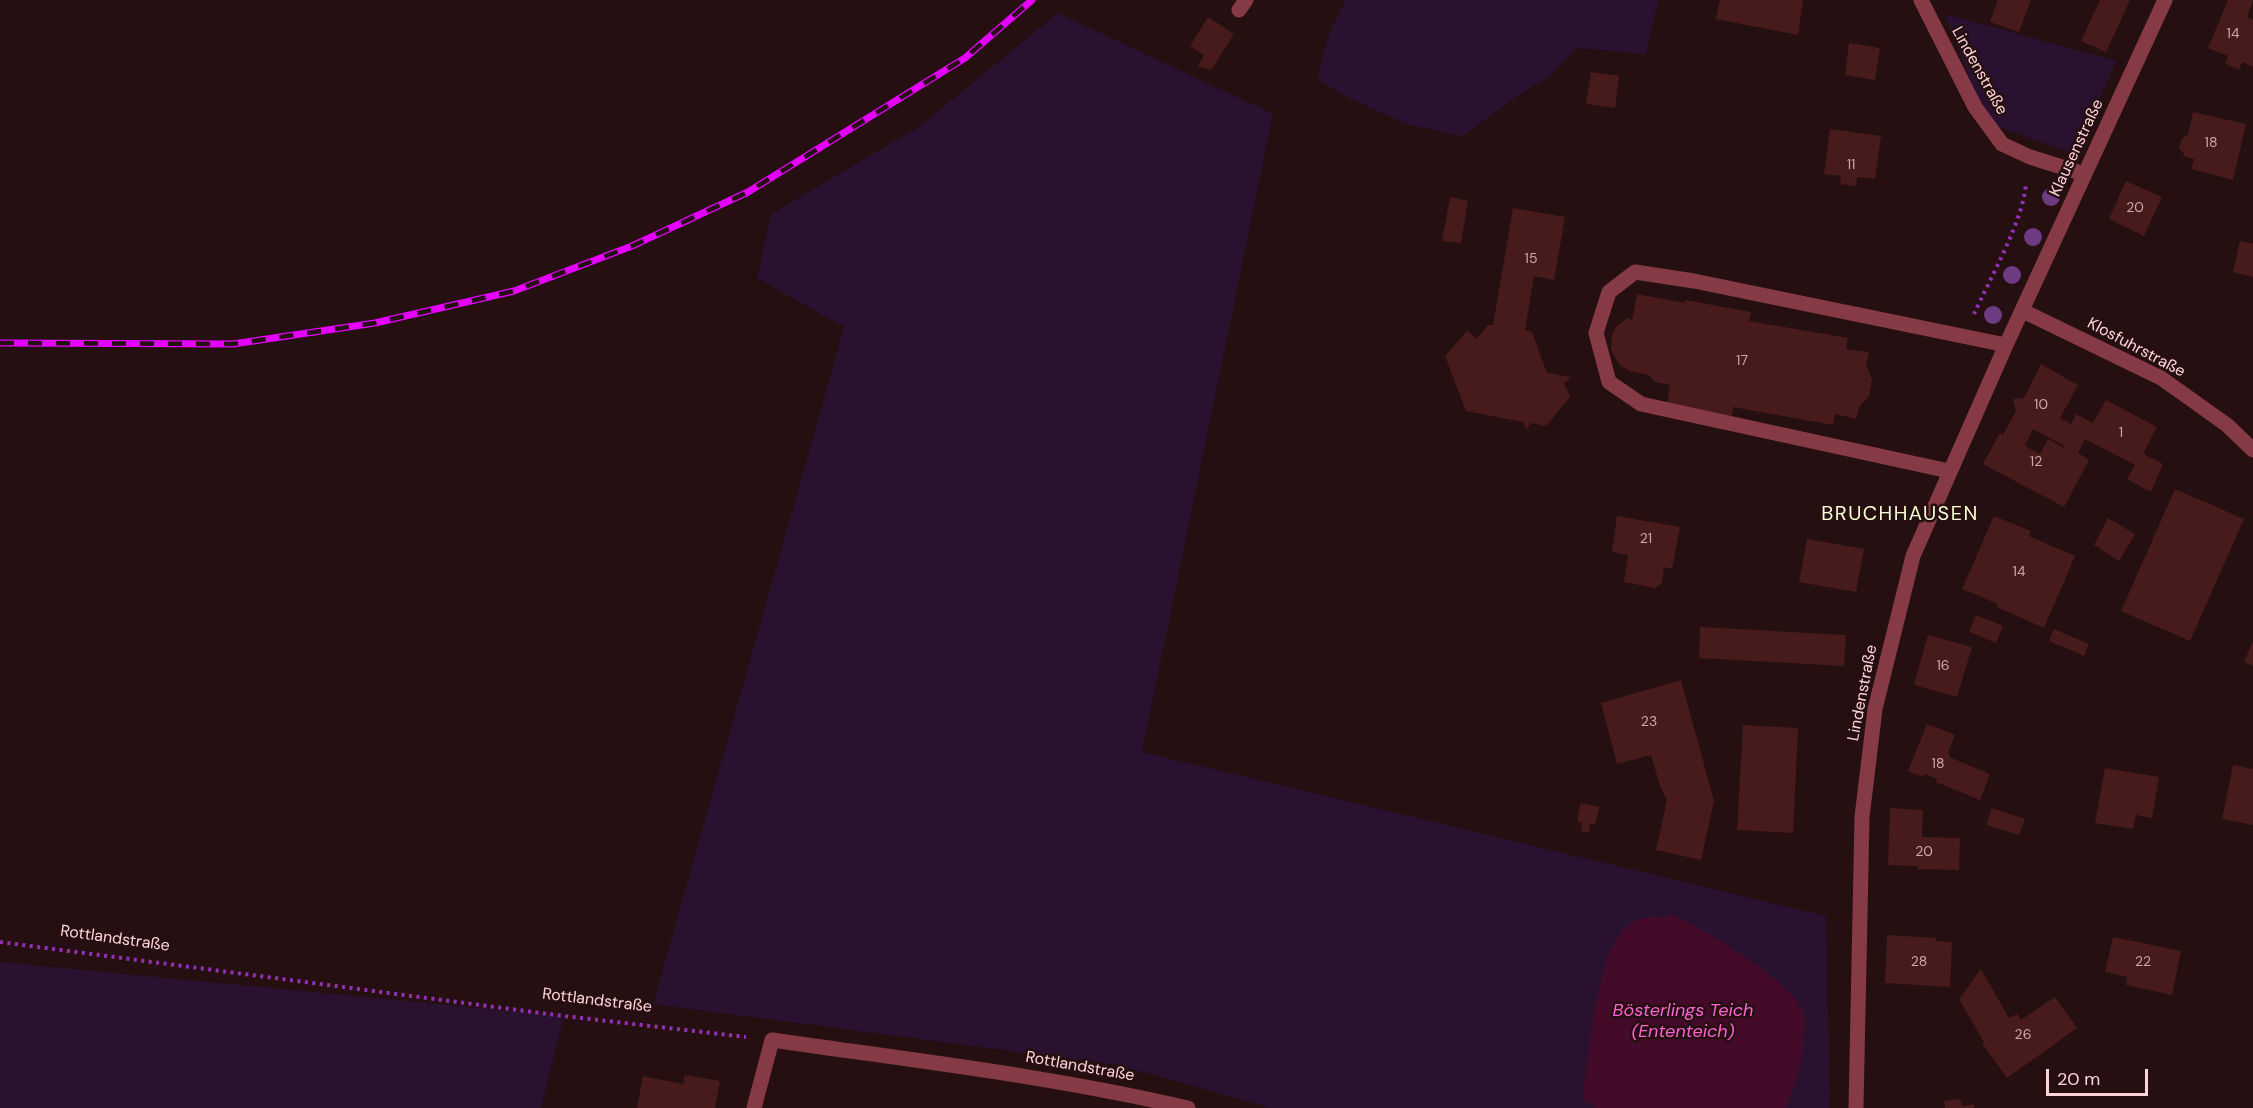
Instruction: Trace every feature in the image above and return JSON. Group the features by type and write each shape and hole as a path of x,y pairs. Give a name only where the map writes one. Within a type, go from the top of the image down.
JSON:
{"street":[{"name":"Lindenstraße","path":"1921,0 1976,107 2002,144 2026,155 2084,174"},
{"name":"Klausenstraße","path":"2023,311 2165,0"},
{"path":"1949,471 1641,404 1609,382 1596,333 1609,292 1635,272 1694,281 2006,345"},
{"name":"Lindenstraße","path":"1856,1108 1862,817 1875,709 1913,556 1949,471 2023,311"},
{"name":"Klosfuhrstraße","path":"2023,311 2161,378 2227,425 2253,450"},
{"path":"754,1108 772,1040"},
{"name":"Rottlandstraße","path":"772,1040 1118,1091 1188,1108"}],"path":[{"path":"1963,336 2010,236 2026,193 2026,155"},
{"name":"Rottlandstraße","path":"0,942 540,1013 772,1040"}],"shaded area":[{"path":"1346,0 1658,0 1646,54 1577,48 1549,77 1514,98 1463,136 1409,125 1353,100 1318,80 1328,38"},
{"path":"1058,13 1273,114 1142,752 1826,916 1830,1108 1271,1108 1118,1065 653,1004 844,327 757,278 771,214 919,127"},
{"path":"1945,14 2117,61 2073,154 2000,127 1983,112"},
{"path":"0,962 564,1016 541,1108 0,1108"}],"water":[{"name":"Bösterlings Teich (Ententeich)","path":"1673,915 1726,944 1766,972 1783,986 1804,1014 1799,1071 1786,1108 1597,1108 1583,1099 1595,1006 1608,957 1617,938 1632,922 1649,917"}],"building":[{"path":"1720,0 1803,0 1798,35 1716,19"},
{"path":"1998,0 2031,0 2019,32 1990,22"},
{"path":"2100,0 2130,0 2106,52 2081,41"},
{"path":"2228,0 2253,0 2247,17 2253,20 2253,67 2242,62 2239,70 2225,63 2228,56 2208,48"},
{"path":"1208,17 1234,34 1211,70 1198,66 1204,55 1190,46"},
{"path":"1849,43 1880,48 1875,80 1845,75"},
{"path":"1591,72 1619,76 1615,108 1586,104"},
{"path":"2193,112 2246,124 2233,180 2191,169 2194,159 2183,156 2184,153 2179,148 2182,138 2188,135"},
{"path":"1830,129 1881,136 1875,179 1857,177 1856,186 1840,184 1841,176 1824,174"},
{"path":"2126,181 2162,197 2144,236 2109,219"},
{"path":"1450,197 1468,201 1461,243 1442,241"},
{"path":"1513,208 1565,217 1554,280 1534,276 1525,330 1532,332 1547,373 1571,377 1564,383 1570,397 1546,426 1531,423 1526,429 1523,422 1466,411 1445,356 1467,331 1477,339 1488,325 1493,325"},
{"path":"2240,241 2253,244 2253,277 2233,272"},
{"path":"1637,294 1751,312 1749,321 1848,338 1846,349 1869,354 1866,364 1872,380 1869,396 1859,407 1856,419 1835,414 1833,425 1733,407 1732,417 1667,405 1670,385 1655,382 1649,375 1629,371 1619,364 1611,350 1612,334 1617,326 1628,318 1632,320"},
{"path":"2041,364 2078,385 2060,418 2071,424 2076,414 2093,423 2106,400 2157,427 2143,454 2163,464 2151,492 2127,479 2135,465 2085,439 2078,453 2089,460 2064,507 1983,464 2000,433 2003,435 2016,411 2013,399 2024,398","holes":["2033,429 2065,446 2064,448 2048,439 2040,454 2025,446"]},
{"path":"2175,489 2244,519 2190,641 2121,611"},
{"path":"1617,516 1680,527 1672,569 1664,567 1662,583 1655,588 1624,582 1628,555 1612,552"},
{"path":"1994,516 2031,531 2029,536 2075,556 2044,628 1997,607 1998,604 1962,589"},
{"path":"2108,518 2135,534 2119,561 2094,545"},
{"path":"1807,539 1864,549 1856,592 1799,582"},
{"path":"1976,615 2003,626 1996,643 1969,632"},
{"path":"1700,627 1846,635 1844,666 1699,658"},
{"path":"2054,629 2089,644 2084,656 2049,641"},
{"path":"1928,635 1972,647 1957,697 1914,685"},
{"path":"2253,641 2253,666 2244,662"},
{"path":"1681,680 1714,801 1701,860 1656,850 1667,800 1660,786 1651,755 1617,764 1601,703"},
{"path":"1927,724 1955,735 1948,753 1949,757 1990,774 1980,800 1936,782 1937,779 1925,774 1923,777 1908,771"},
{"path":"1743,725 1798,728 1793,833 1737,830"},
{"path":"2233,765 2253,769 2253,825 2222,819"},
{"path":"2105,768 2159,777 2152,818 2136,815 2133,829 2095,823"},
{"path":"1581,803 1599,807 1595,825 1590,824 1589,833 1581,831 1582,823 1577,821"},
{"path":"1890,808 1923,810 1922,837 1960,838 1959,870 1918,869 1918,866 1888,865"},
{"path":"1992,808 2025,819 2019,835 1986,825"},
{"path":"1887,935 1936,938 1936,941 1952,942 1950,987 1885,983"},
{"path":"2113,937 2181,951 2172,995 2126,985 2127,977 2105,972"},
{"path":"1981,969 2009,1018 2017,1014 2021,1020 2055,997 2077,1028 2007,1078 1982,1043 1984,1042 1959,999"},
{"path":"685,1075 720,1081 715,1108 637,1108 643,1076 683,1084"},
{"path":"1959,1099 1963,1106 1974,1104 1974,1108 1945,1108 1944,1101"}],"railway":[{"path":"0,343 233,344 375,323 514,291 632,246 748,192 965,58 1032,0"}],"district":[{"name":"BRUCHHAUSEN","path":"1900,515"}]}
